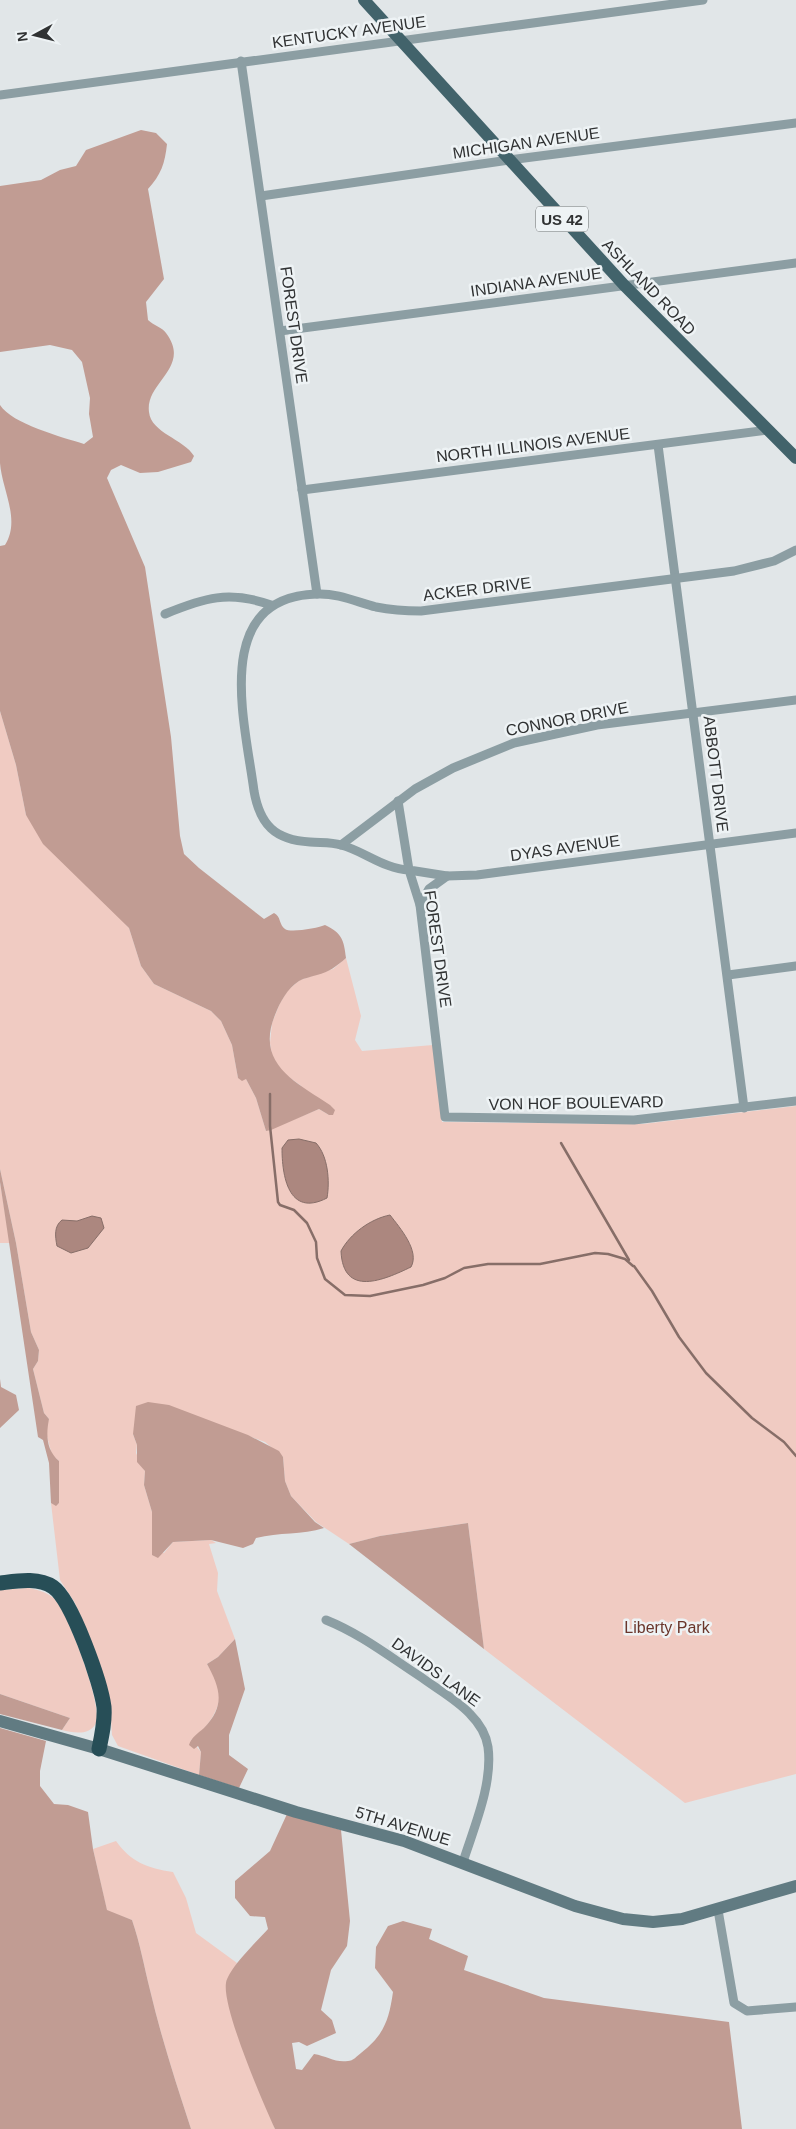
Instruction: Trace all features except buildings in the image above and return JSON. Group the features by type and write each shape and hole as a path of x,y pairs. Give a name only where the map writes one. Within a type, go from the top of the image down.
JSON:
{"highway":[{"path":"0,1583 42,1583 55,1589 67,1602 102,1696 104,1716 99,1749"}],"main road":[{"name":"ASHLAND ROAD","path":"364,0 624,285 796,458"}],"street":[{"name":"KENTUCKY AVENUE","path":"0,95 703,0"},
{"name":"FOREST DRIVE","path":"241,62 316,594"},
{"name":"MICHIGAN AVENUE","path":"261,196 508,160 796,123"},
{"name":"INDIANA AVENUE","path":"280,331 796,264"},
{"name":"NORTH ILLINOIS AVENUE","path":"302,490 768,430"},
{"name":"ABBOTT DRIVE","path":"658,445 744,1108"},
{"name":"ACKER DRIVE","path":"271,605 289,598 316,594 389,610 421,611 676,579 760,565 796,550"},
{"path":"165,614 204,600 228,596 253,598 271,605"},
{"name":"FOREST DRIVE","path":"271,605 257,620 250,634 241,670 258,809 271,829 285,838 342,845 394,868 409,870 420,905 445,1117"},
{"name":"CONNOR DRIVE","path":"342,845 398,800 453,768 514,743 597,725 796,700"},
{"path":"398,800 409,870"},
{"name":"DYAS AVENUE","path":"409,870 447,876 477,875 796,833"},
{"path":"420,905 429,889 447,876"},
{"path":"728,976 796,966"},
{"name":"VON HOF BOULEVARD","path":"445,1117 620,1120 796,1101"},
{"name":"DAVIDS LANE","path":"326,1620 347,1628 438,1689 471,1714 484,1732 489,1758 487,1777 463,1862"},
{"name":"5TH AVENUE","path":"0,1721 99,1749 296,1812 404,1841 575,1906 630,1920 666,1922 718,1910 796,1886"},
{"path":"718,1910 734,2003 747,2011 796,2007"}],"green space":[{"name":"Liberty Park","path":"0,711 16,765 26,815 129,928 141,966 154,984 211,1011 221,1021 232,1045 238,1078 246,1079 256,1098 266,1131 319,1109 329,1115 300,1085 283,1073 272,1056 270,1043 272,1023 280,1003 288,990 300,980 333,969 346,958 361,1016 355,1040 362,1051 433,1045 442,1122 643,1124 796,1106 796,1774 685,1803 484,1649 468,1523 380,1536 349,1544 316,1522 291,1496 285,1481 283,1457 265,1442 201,1418 133,1434 137,1445 136,1453 145,1471 144,1485 152,1512 152,1549 164,1553 173,1542 211,1540 216,1543 209,1544 218,1573 217,1591 235,1639 218,1657 207,1664 218,1682 220,1696 212,1718 202,1731 191,1740 201,1752 199,1775 118,1746 112,1735 110,1707 81,1618 75,1603 60,1580 51,1503 56,1505 59,1503 59,1461 52,1455 45,1429 49,1419 44,1413 33,1369 38,1361 39,1350 31,1332 16,1243 0,1169"},
{"path":"0,1182 10,1243 0,1243"},
{"path":"28,1588 44,1592 52,1597 58,1603 70,1626 84,1662 95,1699 96,1723 86,1732 76,1733 62,1730 70,1718 0,1694 0,1590"},
{"path":"116,1841 140,1863 173,1872 186,1898 196,1933 237,1963 226,1983 255,2078 275,2129 191,2129 154,2008 132,1920 107,1911 93,1849"}],"shaded area":[{"path":"141,130 156,133 167,144 162,168 148,189 164,279 146,302 148,320 166,333 173,345 174,356 166,374 154,392 150,401 149,412 151,419 161,431 183,445 194,456 191,462 158,472 140,473 121,465 111,470 107,478 145,567 171,737 180,836 184,854 264,919 274,913 278,916 283,927 288,930 305,930 325,925 335,931 343,942 346,958 333,968 295,984 279,1005 270,1032 270,1046 282,1070 304,1088 330,1105 335,1110 333,1115 329,1115 319,1109 266,1131 256,1098 246,1079 242,1081 238,1078 232,1045 221,1021 211,1011 154,984 141,966 129,928 43,844 26,815 16,765 0,711 0,546 5,545 9,535 11,515 0,463 0,405 15,418 51,434 84,444 93,437 89,414 90,398 82,362 72,350 50,345 0,352 0,186 41,180 60,170 76,166 86,150"},
{"path":"299,1139 316,1143 326,1162 328,1177 327,1198 314,1203 304,1202 296,1198 290,1191 286,1181 282,1148 288,1140"},
{"path":"0,1169 16,1243 31,1332 39,1350 38,1361 33,1369 44,1413 49,1419 47,1436 49,1447 59,1461 59,1503 56,1506 51,1503 49,1463 43,1440 38,1437 0,1182"},
{"path":"390,1215 411,1247 413,1261 411,1267 378,1280 367,1282 357,1280 349,1275 343,1266 341,1251 361,1228 375,1220"},
{"path":"92,1216 101,1218 104,1228 88,1248 71,1253 57,1246 56,1228 59,1222 62,1220 77,1221"},
{"path":"0,1379 1,1387 16,1395 19,1410 0,1428"},
{"path":"148,1402 169,1405 248,1435 279,1451 283,1457 285,1481 291,1496 315,1522 324,1528 256,1538 253,1544 243,1548 211,1540 173,1542 158,1558 152,1555 152,1512 144,1485 145,1471 137,1462 137,1445 133,1434 136,1406"},
{"path":"468,1523 484,1649 349,1544 380,1536"},
{"path":"235,1639 245,1689 229,1735 229,1755 248,1769 239,1788 199,1775 201,1752 198,1746 194,1749 189,1745 193,1738 211,1720 218,1704 218,1689 207,1664 218,1657"},
{"path":"0,1694 70,1718 62,1730 0,1714"},
{"path":"0,1728 46,1741 40,1771 40,1786 54,1804 68,1805 88,1812 93,1849 107,1910 132,1920 154,2008 191,2129 0,2129"},
{"path":"287,1814 341,1830 350,1921 347,1946 331,1970 321,2010 332,2020 336,2033 307,2046 299,2042 292,2043 296,2069 302,2070 314,2054 339,2061 352,2060 375,2040 384,2026 390,2011 393,1992 375,1968 376,1947 388,1926 403,1921 432,1929 429,1939 468,1956 464,1970 544,1998 729,2022 742,2129 275,2129 253,2078 230,2013 226,1995 226,1983 232,1970 268,1929 265,1917 250,1916 235,1898 235,1881 270,1851"}],"waterway":[{"path":"270,1094 270,1126 278,1202 280,1205 294,1210 307,1223 316,1242 317,1258 325,1279 345,1295 370,1296 423,1285 445,1278 464,1268 488,1264 540,1264 595,1253 608,1254 625,1259 633,1266"},
{"path":"561,1143 629,1260"},
{"path":"634,1266 652,1291 679,1337 706,1373 752,1418 784,1442 796,1456"}]}
